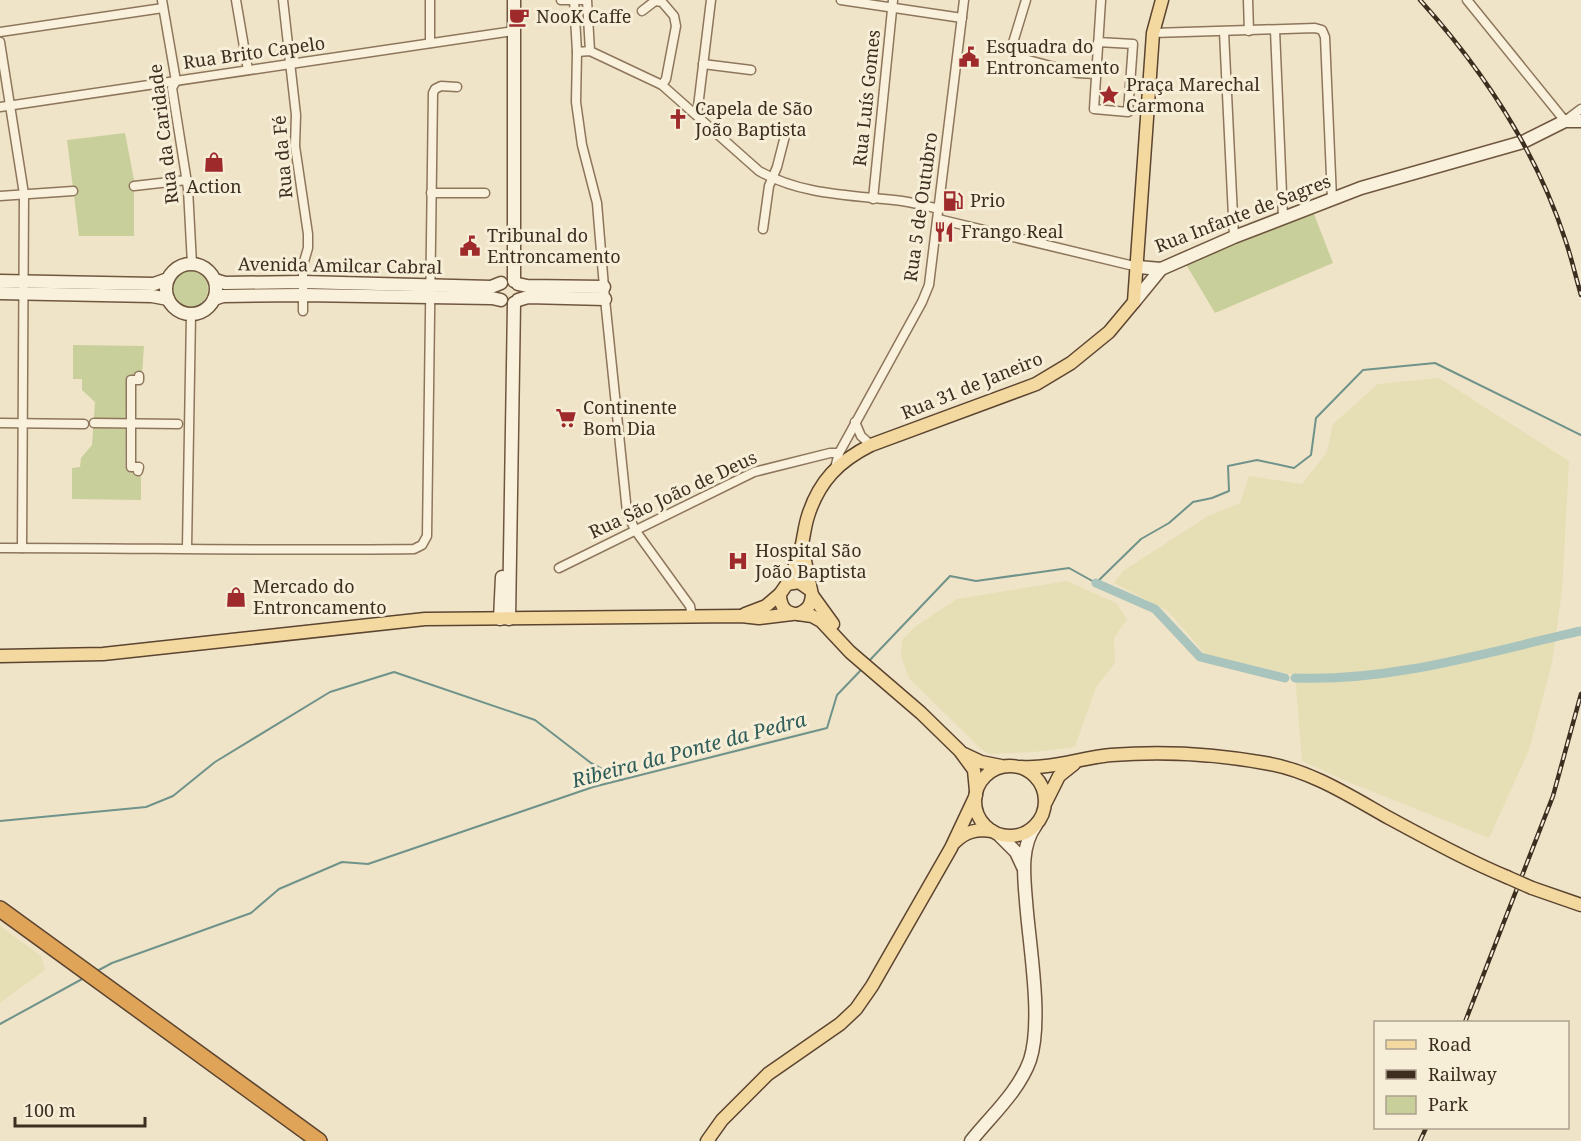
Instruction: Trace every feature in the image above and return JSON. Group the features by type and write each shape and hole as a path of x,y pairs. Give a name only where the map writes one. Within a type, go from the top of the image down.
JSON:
{"highway":[{"path":"0,909 319,1141"}],"main road":[{"path":"1134,302 1153,33 1158,2"},
{"name":"Rua 31 de Janeiro","path":"802,545 807,518 818,492 835,468 851,454 1036,384 1071,363 1109,332 1134,302"},
{"path":"795,614 782,607 784,589 802,545"},
{"path":"795,614 809,607 811,592 802,545"},
{"path":"741,616 766,606 784,589 799,582 811,592 852,651"},
{"path":"0,656 103,654 426,619 692,616 759,618 795,614 812,616 821,621 960,752 974,770 977,814 983,824 995,833"},
{"path":"960,752 981,762 1021,767 1045,768 1083,759 1164,753 1250,760 1280,766 1321,781 1453,853 1532,888 1581,905"},
{"path":"951,848 959,838 970,832 983,830 1019,836 1036,825 1044,814 1046,803 1062,772 1083,759"},
{"path":"707,1141 731,1110 768,1074 840,1024 856,1009 872,986 951,848 976,793 987,775 1005,766"},
{"path":"1021,767 1030,771 1040,781 1046,803"},
{"path":"715,1141 731,1110"}],"street":[{"path":"236,0 248,70"},
{"name":"Rua da Fé","path":"283,0 296,115 295,146 308,234 308,248 303,265 303,311"},
{"path":"430,0 430,43"},
{"path":"507,0 510,31 509,282 498,294 509,301"},
{"path":"510,31 514,0"},
{"path":"561,0 587,0 590,51"},
{"path":"574,0 577,52 576,102 582,145 597,203 627,512 635,530 690,606 692,616"},
{"path":"697,115 711,0"},
{"path":"841,0 893,4 962,18"},
{"name":"Rua 5 de Outubro","path":"835,468 838,453 922,302 929,285 964,0"},
{"path":"1026,0 1012,46 1017,57 1077,73 1096,75"},
{"path":"1098,42 1133,44 1128,112 1094,109 1098,42 1101,0"},
{"path":"1248,0 1249,31"},
{"path":"1467,0 1565,121"},
{"path":"642,11 655,2 662,2 674,16 676,26 666,79 662,86"},
{"path":"0,32 163,4"},
{"name":"Rua da Caridade","path":"163,4 176,81 172,87 187,180 192,264"},
{"name":"Rua Luís Gomes","path":"873,199 893,4"},
{"path":"1153,33 1315,28 1322,30 1325,37 1332,199"},
{"path":"1275,30 1283,217"},
{"name":"Rua Brito Capelo","path":"0,107 510,31"},
{"path":"1224,32 1234,237"},
{"path":"0,42 24,194 22,548"},
{"path":"577,52 590,51 662,86 759,171 773,179 834,195 903,202 939,209"},
{"path":"703,64 750,70"},
{"path":"0,548 301,551 414,549 422,545 427,536 434,93 435,89 441,86 457,87"},
{"path":"1565,121 1581,109"},
{"path":"1565,121 1581,121"},
{"name":"Rua Infante de Sagres","path":"938,219 1138,267 1161,269 1283,217 1361,188 1523,142 1565,121"},
{"path":"763,229 769,186 786,132"},
{"path":"134,186 187,180"},
{"path":"0,196 73,191"},
{"path":"431,193 485,193"},
{"path":"192,264 205,268 214,280 216,293 205,310 191,314 177,310 168,298 166,286 168,279 177,268 192,264"},
{"name":"Rua 31 de Janeiro","path":"1134,302 1161,269"},
{"path":"0,293 24,287 154,284 168,279"},
{"name":"Avenida Amilcar Cabral","path":"214,280 225,283 303,288 430,291 491,287 509,282 604,293"},
{"path":"0,281 24,287 168,298"},
{"path":"509,282 521,294 509,301"},
{"name":"Avenida Amilcar Cabral","path":"214,299 303,288"},
{"name":"Avenida Amilcar Cabral","path":"430,291 509,301 528,297 604,293"},
{"path":"505,619 511,378 509,301"},
{"path":"187,549 191,314"},
{"path":"138,471 139,467 131,467 131,380 139,380 139,376"},
{"path":"855,422 861,436 872,445"},
{"path":"0,423 178,424"},
{"name":"Rua São João de Deus","path":"559,568 754,472 838,453"},
{"path":"506,599 528,617"},
{"path":"477,619 488,614 506,599"},
{"path":"1025,880 1027,846 1036,825"},
{"path":"970,1141 1011,1093 1026,1070 1035,1036 1035,1006 1025,880 1016,852 995,833"}],"shaded area":[{"path":"1439,378 1569,461 1562,591 1552,663 1529,750 1489,838 1302,761 1295,675 1206,655 1168,611 1114,583 1123,571 1208,516 1240,503 1249,476 1302,484 1327,452 1333,424 1378,384"},
{"path":"1067,581 1116,603 1127,619 1114,638 1115,663 1096,687 1075,747 990,754 981,749 909,678 901,656 902,640 916,626 957,599"},
{"path":"0,926 41,956 45,970 0,1003"}],"green space":[{"path":"125,133 134,180 134,236 79,236 67,140"},
{"path":"1312,209 1333,263 1215,313 1184,261"},
{"path":"190,271 203,276 208,289 203,302 190,307 177,302 172,289 177,276"},
{"path":"73,345 144,346 142,375 134,376 134,379 126,379 125,467 141,471 141,500 72,499 72,468 80,467 81,458 92,445 95,402 82,390 82,379 73,379"}],"waterway":[{"name":"Ribeira da Ponte da Pedra","path":"868,662 950,576 976,581 1069,568 1096,583 1141,539 1169,523 1193,502 1229,491 1228,466 1257,460 1294,468 1311,455 1316,418 1363,370 1435,363 1581,435"},
{"path":"1096,583 1155,609 1200,657 1285,678"},
{"path":"1295,678 1331,678 1403,670 1439,664 1581,631"},
{"name":"Ribeira da Ponte da Pedra","path":"97,971 112,963 251,913 279,889 342,862 368,864 593,787 827,728 837,695 862,669"},
{"path":"0,821 146,807 173,796 215,762 330,692 394,672 535,720 591,763 622,780"},
{"name":"Ribeira da Ponte da Pedra","path":"0,1024 84,978"}],"railway":[{"path":"1420,0 1486,84 1524,144 1554,209 1581,295"},
{"path":"1465,1021 1553,796 1581,694"},
{"path":"1420,1141 1426,1129"}],"place":[{"name":"NooK Caffe","path":"519,17"},
{"name":"Esquadra do Entroncamento","path":"969,57"},
{"name":"Praça Marechal Carmona","path":"1109,95"},
{"name":"Capela de São João Baptista","path":"678,119"},
{"name":"Action","path":"214,162"},
{"name":"Prio","path":"953,201"},
{"name":"Frango Real","path":"944,232"},
{"name":"Tribunal do Entroncamento","path":"470,246"},
{"name":"Continente Bom Dia","path":"566,418"},
{"name":"Hospital São João Baptista","path":"738,561"},
{"name":"Mercado do Entroncamento","path":"236,597"}]}
